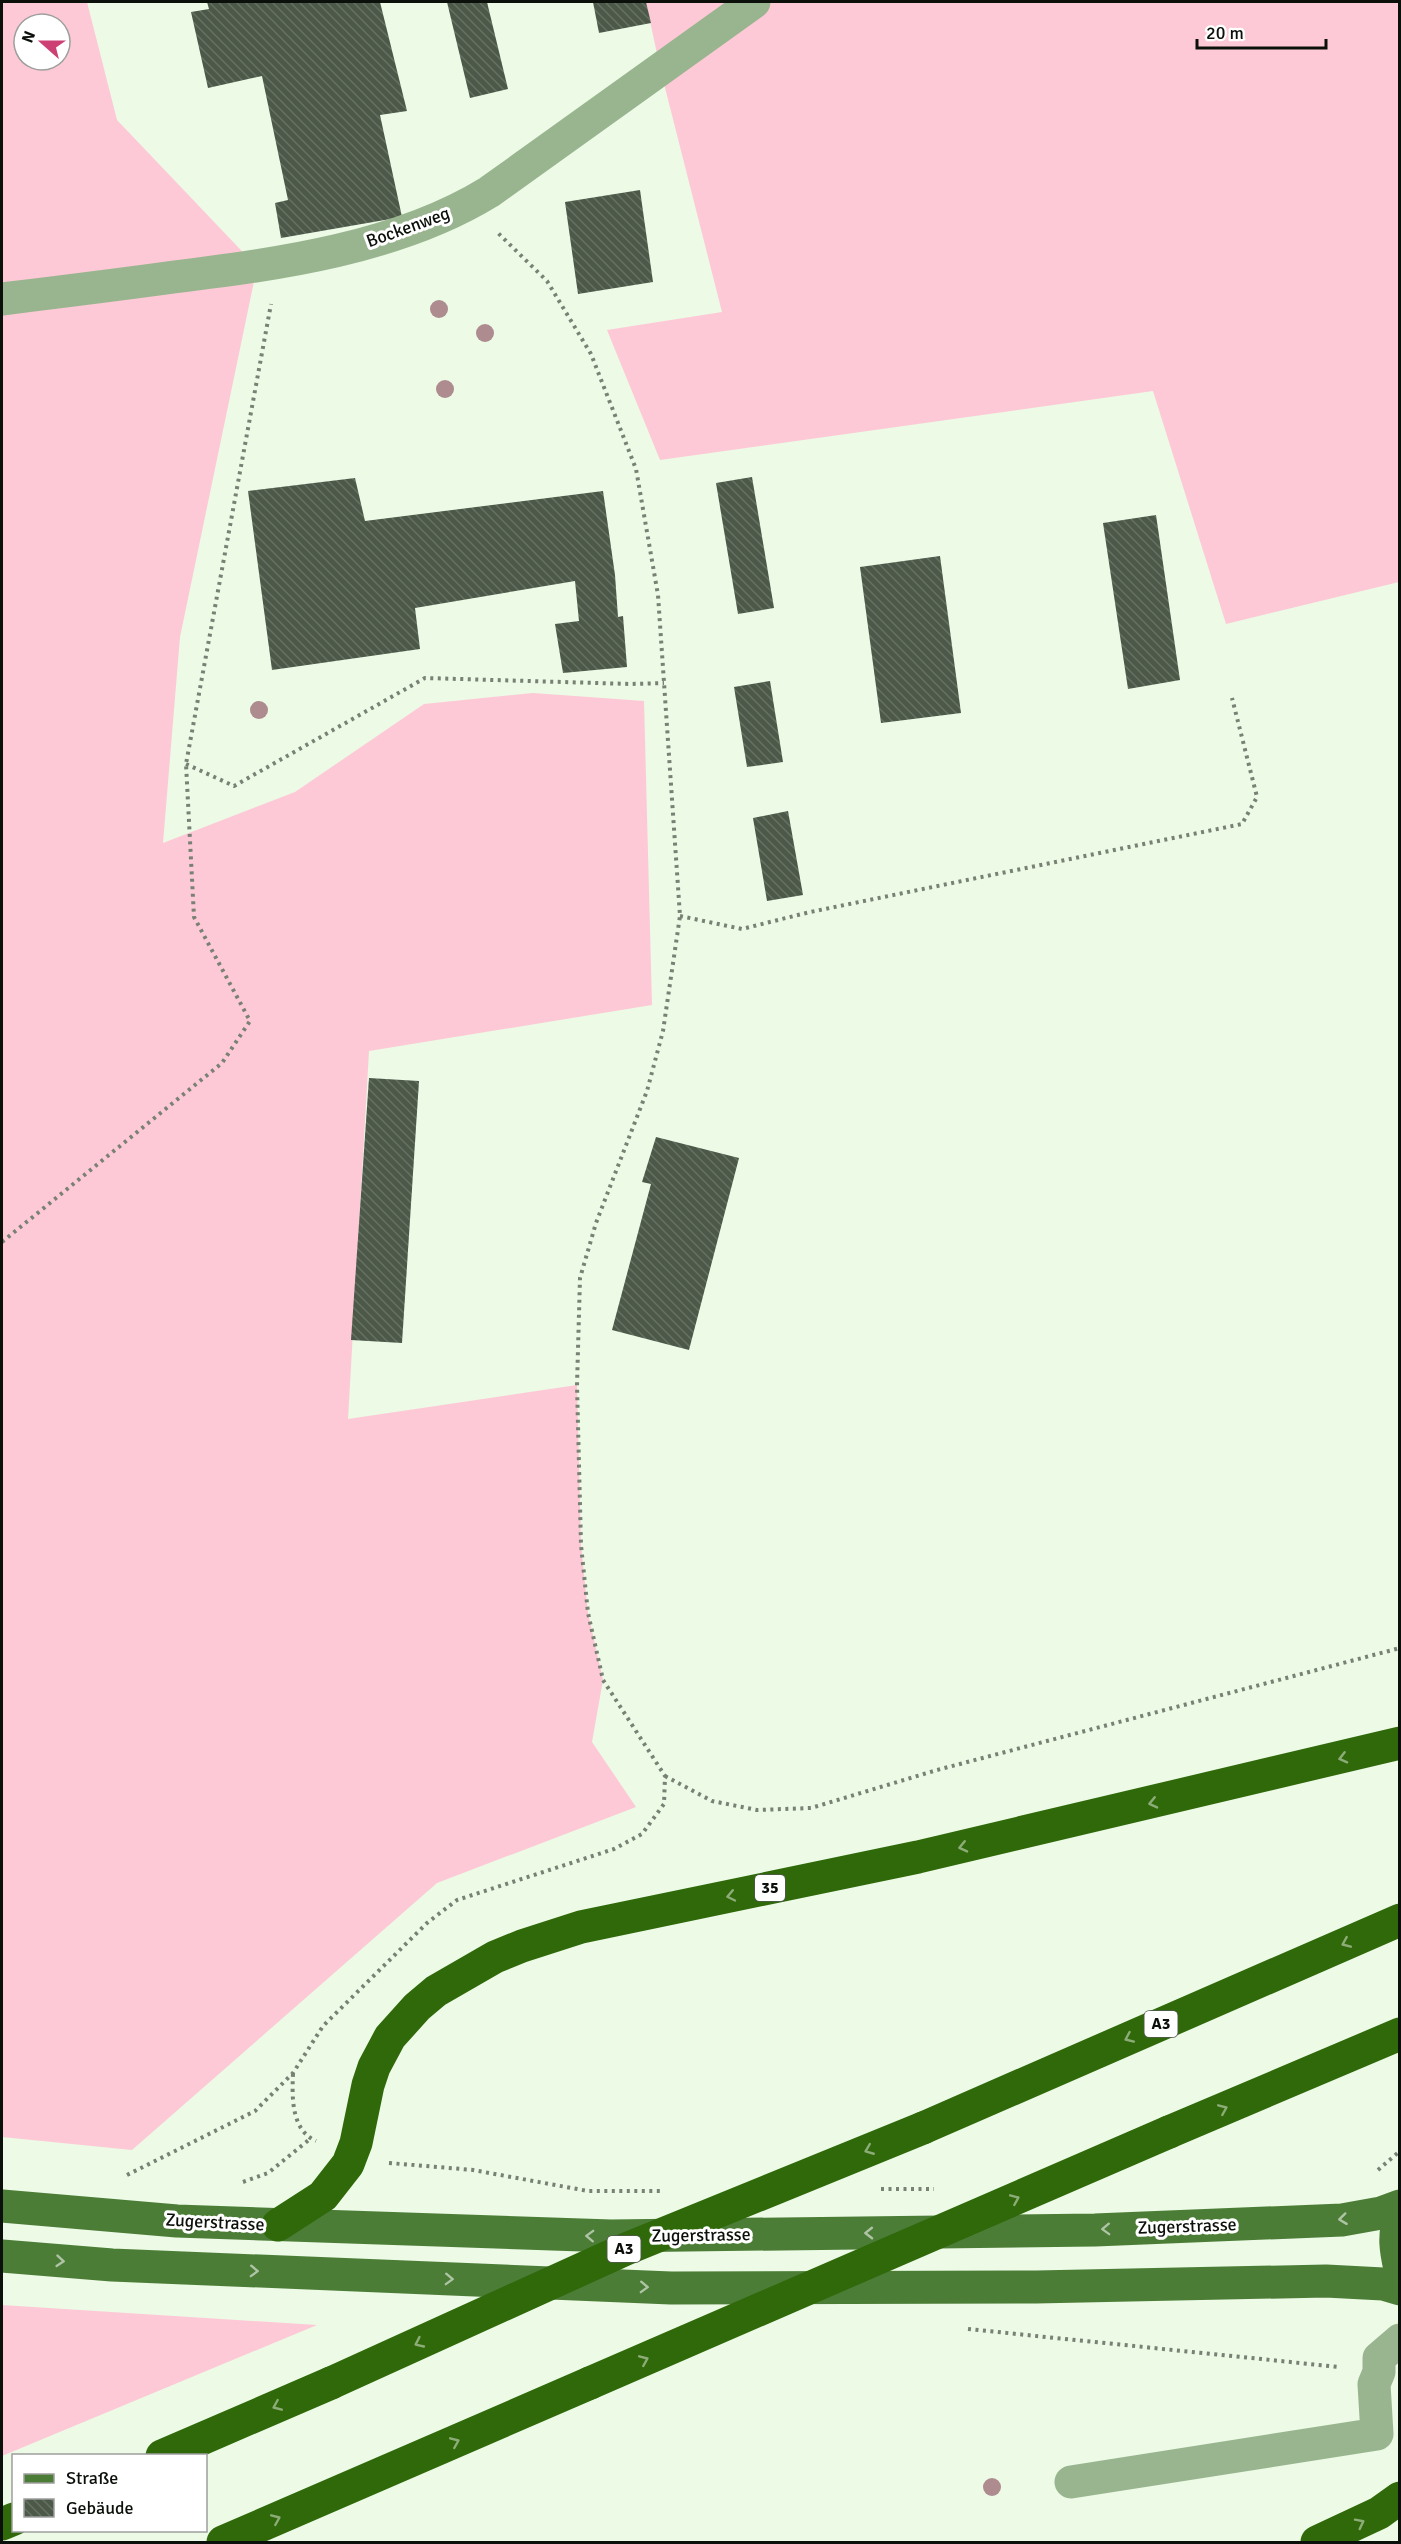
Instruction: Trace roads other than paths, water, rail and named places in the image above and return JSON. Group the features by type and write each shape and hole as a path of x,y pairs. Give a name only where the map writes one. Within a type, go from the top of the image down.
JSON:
{"highway":[{"name":"35","path":"278,2225 323,2196 342,2174 350,2157 374,2067 396,2030 435,1991 495,1957 581,1928 918,1857 1400,1743"},
{"name":"A3","path":"167,2454 331,2383 626,2248 923,2128 1400,1920"},
{"path":"223,2542 1400,2034"},
{"path":"1317,2542 1378,2513 1400,2498"}],"main road":[{"name":"Zugerstrasse","path":"2,2206 177,2221 611,2236 1095,2230 1342,2220 1382,2213 1400,2206"},
{"path":"1400,2217 1396,2226 1395,2250 1400,2270"},
{"path":"2,2256 112,2265 671,2288 1036,2287 1326,2281 1383,2284 1400,2289"}],"street":[{"name":"Bockenweg","path":"2,299 278,263 384,238 469,204 754,2"},
{"path":"1071,2482 1377,2434 1374,2384 1379,2372 1380,2358 1400,2340"}]}
